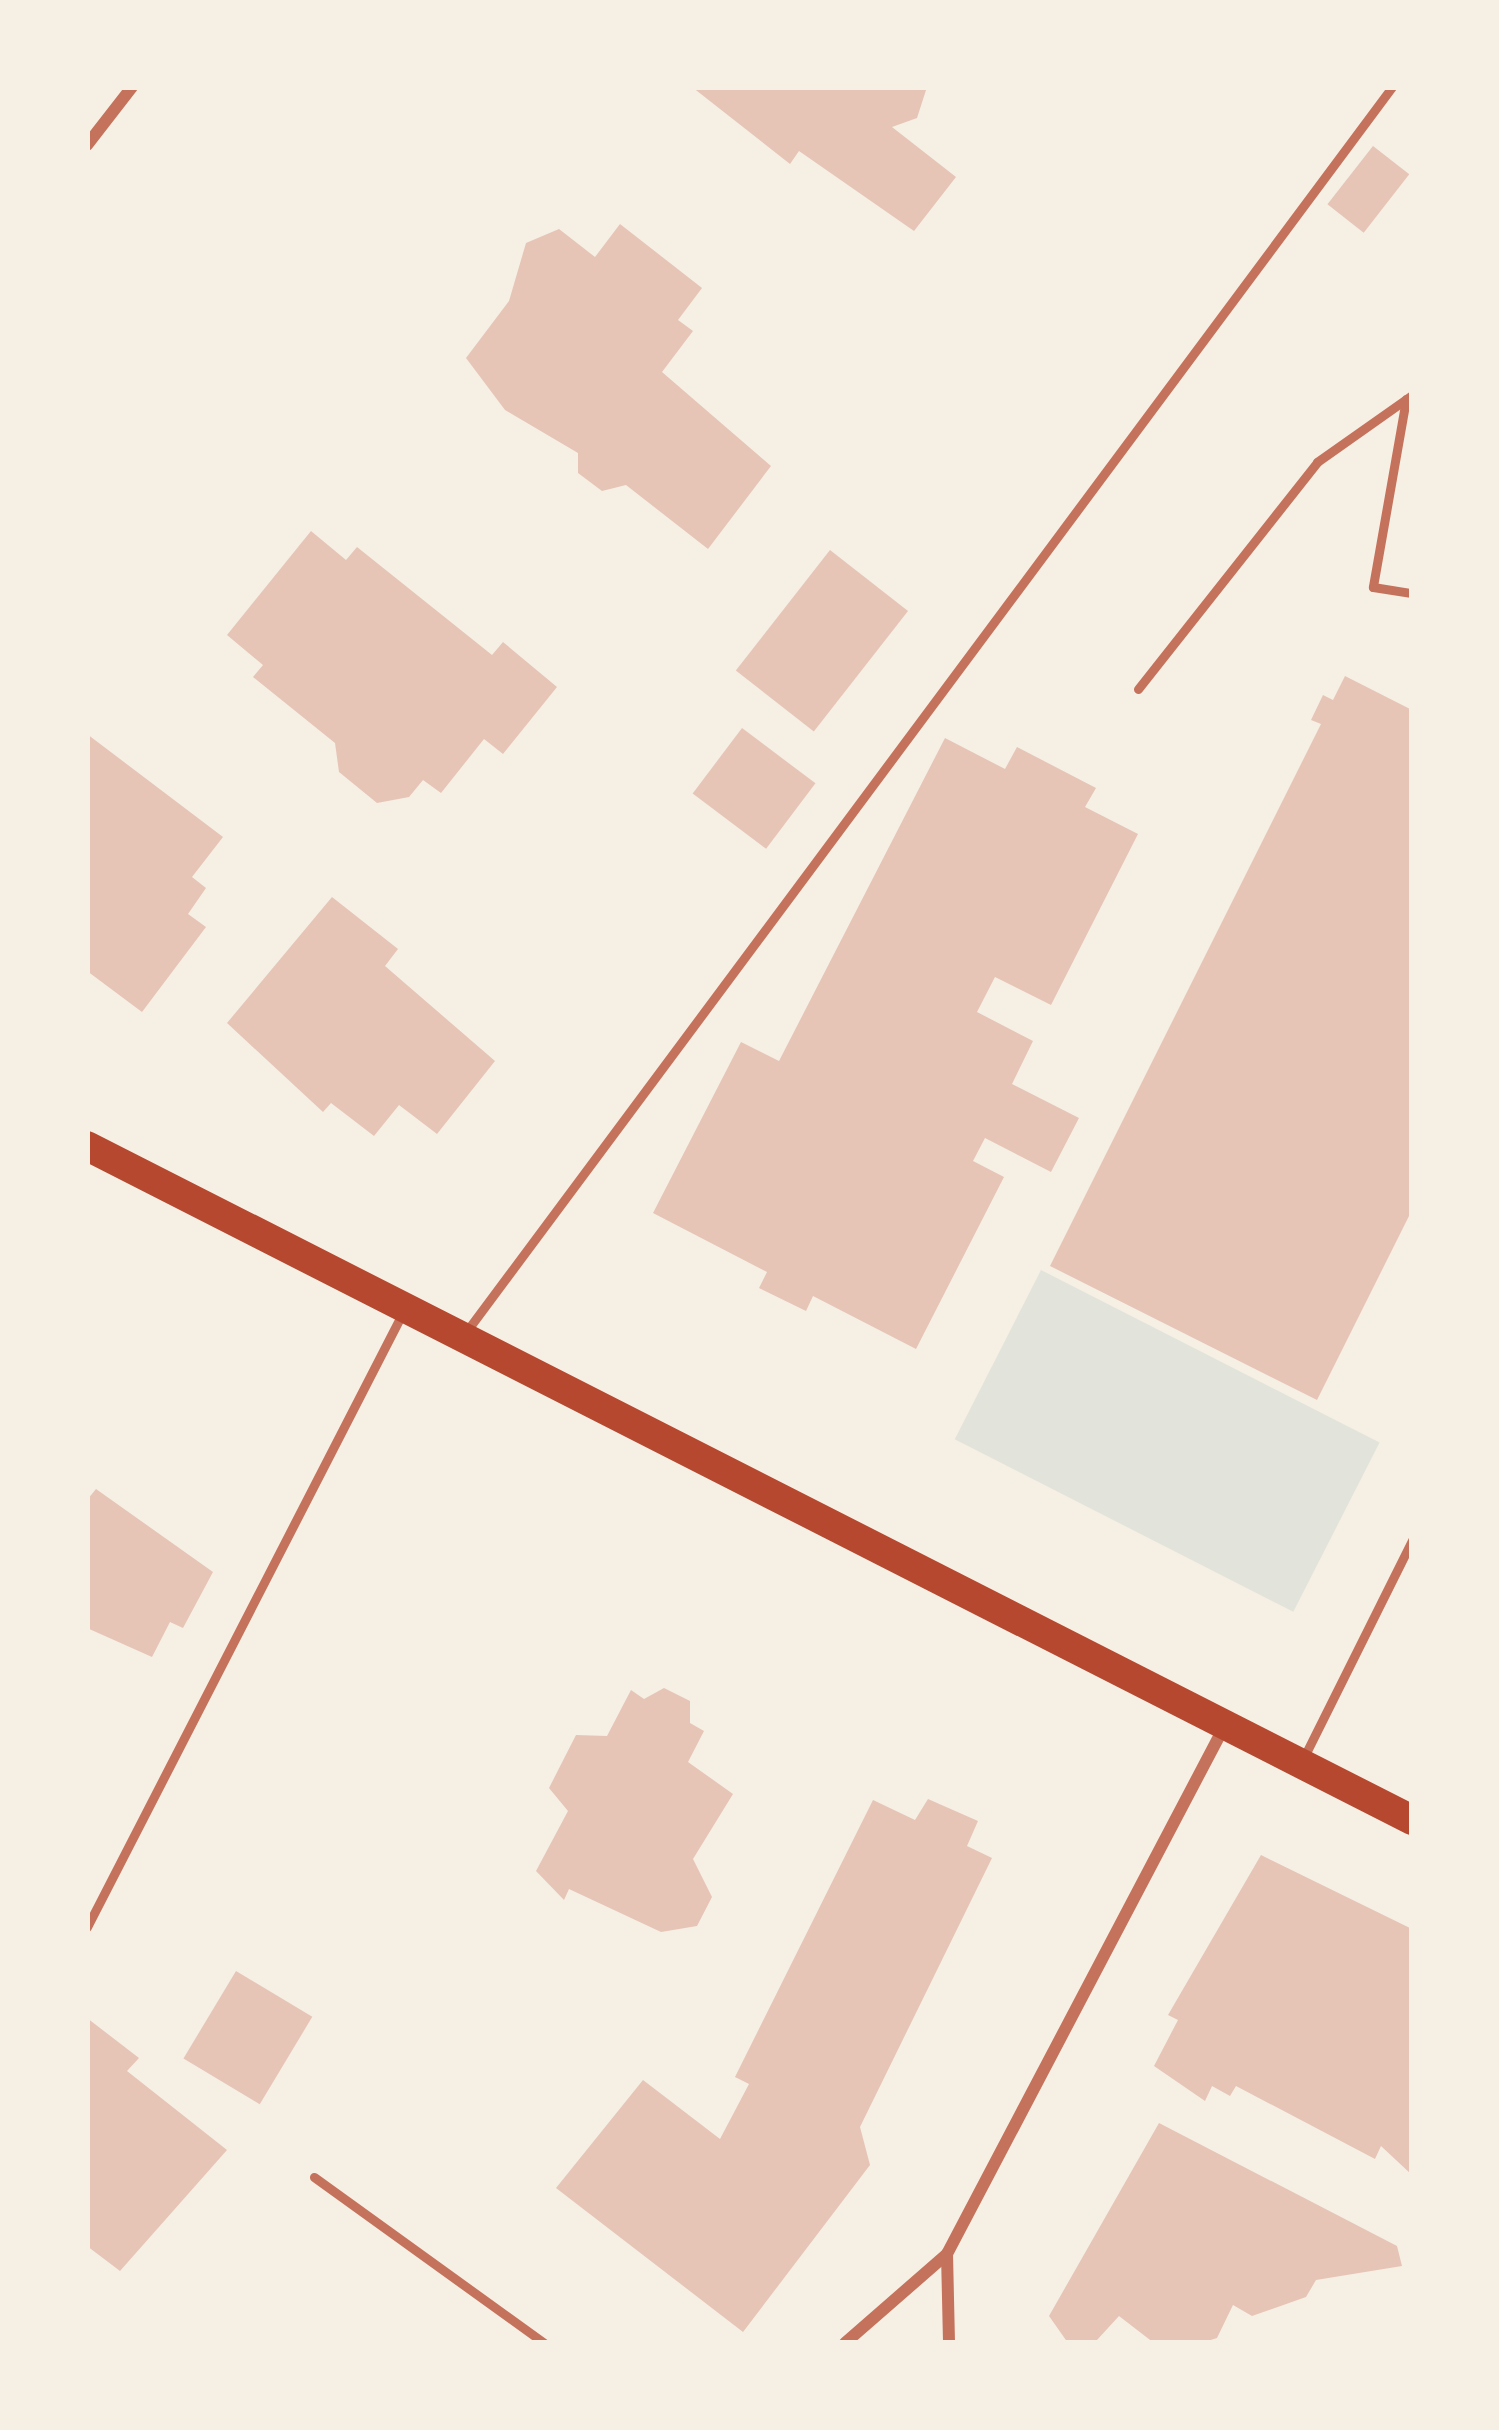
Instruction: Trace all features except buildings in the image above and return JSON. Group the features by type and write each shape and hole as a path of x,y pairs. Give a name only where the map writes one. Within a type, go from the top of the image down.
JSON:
{"main road":[{"path":"87,1146 1412,1820"}],"street":[{"path":"87,145 132,87"},
{"path":"845,2343 947,2254 1226,1724"},
{"path":"947,2254 950,2343"}],"lane":[{"path":"463,1336 1392,87"},
{"path":"1409,397 1373,586 1412,593"},
{"path":"1138,689 1317,462 1409,397"},
{"path":"87,1927 406,1307"},
{"path":"1300,1763 1412,1540"},
{"path":"314,2177 544,2343"}],"shaded area":[{"path":"1041,1270 1380,1443 1293,1612 955,1439"}]}
